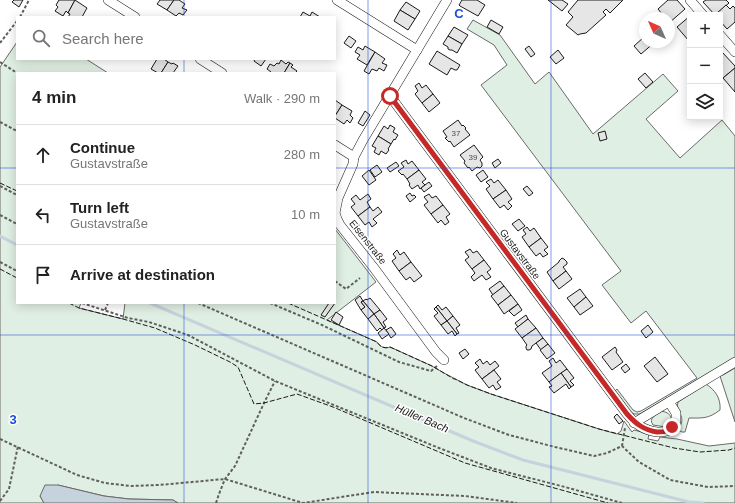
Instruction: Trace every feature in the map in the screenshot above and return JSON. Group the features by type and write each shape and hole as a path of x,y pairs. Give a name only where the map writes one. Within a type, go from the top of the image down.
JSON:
{"street":[{"path":"108,0 133,16"},
{"path":"337,0 416,50"},
{"name":"Eisenstraße","path":"336,208 338,198 363,140 446,0"},
{"path":"690,0 700,12"},
{"path":"723,38 735,52"},
{"path":"202,60 220,72"},
{"name":"Gustavstraße","path":"390,96 634,423 643,429 651,431 667,431 676,422 676,413 669,402"},
{"path":"336,146 354,158"},
{"name":"Eisenstraße","path":"336,216 340,226 374,268 436,352 444,360"},
{"path":"634,423 735,362"}],"path":[{"path":"21,16 29,0"},
{"path":"0,43 16,22"},
{"path":"0,62 16,72"},
{"path":"0,122 16,130"},
{"path":"0,186 16,194"},
{"path":"0,215 16,223"},
{"path":"0,262 16,270"},
{"path":"336,282 346,289 360,278"},
{"path":"85,304 188,335 275,381 491,468 622,503"},
{"path":"105,310 108,304"},
{"path":"200,304 464,418 509,435 555,448 594,456 607,453 622,446"},
{"path":"272,304 322,325 399,362 431,371 444,360"},
{"path":"216,503 225,479 235,466 275,381"},
{"path":"622,446 625,428"},
{"path":"0,439 18,446 77,475 105,483 130,486 225,479 303,503 374,492 466,496 517,503"},
{"path":"0,501 10,489 18,446"},
{"path":"622,446 639,462 670,480 708,487 735,486"}],"green space":[{"path":"473,20 500,35 535,84 549,72 593,134 663,74 678,91 646,119 680,158 722,120 735,136 735,358 640,414 634,414 631,412 615,391 617,389 633,410 637,412 697,378 646,311 631,323 602,285 621,271 481,85 507,65 494,45 467,29"},
{"path":"16,43 16,60 88,60 106,72 16,72 16,304 81,304 79,308 123,319 125,304 336,304 336,230 376,282 327,320 377,342 383,347 390,347 432,366 467,385 599,429 617,434 621,431 624,421 632,432 634,430 649,434 648,439 658,441 660,437 709,446 735,443 735,503 178,503 173,500 129,499 104,496 58,485 40,496 44,503 0,503 0,67"},
{"path":"735,368 735,422 720,376"},
{"path":"706,384 717,395 720,402 720,410 705,417 689,418 685,432 678,430 681,425 682,417 678,409 678,402"},
{"path":"661,411 667,413 671,417 670,423 666,427 653,425 651,420"}],"shaded area":[{"path":"45,485 58,485 104,496 129,499 173,500 178,503 44,503 40,496"}],"building":[{"path":"14,0 23,0 19,7 12,2"},
{"path":"59,0 75,0 68,13 66,11 63,16 55,11 58,7 56,5"},
{"path":"75,0 87,8 83,16 69,16 70,14 68,13"},
{"path":"160,0 174,0 167,10 157,4"},
{"path":"174,0 179,0 185,4 182,8 187,10 183,15 179,13 176,16 167,10"},
{"path":"462,0 477,0 485,5 478,16 459,5"},
{"path":"548,0 562,0 568,4 562,11"},
{"path":"578,0 623,0 610,13 606,9 603,12 606,15 586,33 578,35 566,25 573,17 568,12"},
{"path":"668,0 677,0 685,9 675,18 675,12 660,12 658,9"},
{"path":"706,0 726,0 729,3 718,12 712,12 703,2"},
{"path":"406,2 420,11 415,19 400,10"},
{"path":"726,5 730,9 733,6 735,8 735,22 727,29 723,24 723,12 718,12"},
{"path":"400,10 415,19 408,30 394,21"},
{"path":"303,12 310,16 301,16"},
{"path":"312,12 318,16 310,16"},
{"path":"687,19 687,39 677,27"},
{"path":"491,20 503,27 499,34 487,27"},
{"path":"454,27 468,35 462,44 448,36"},
{"path":"349,36 356,41 351,48 344,43"},
{"path":"448,36 462,44 457,53 448,49 448,47 443,44"},
{"path":"639,42 639,48 648,48 641,54 634,46"},
{"path":"365,46 375,52 367,65 357,59 360,55 355,52 358,47 363,50"},
{"path":"529,46 535,54 531,57 525,49"},
{"path":"558,50 564,58 556,64 550,57"},
{"path":"437,51 460,65 457,70 451,68 447,75 429,64"},
{"path":"375,52 385,59 382,63 387,65 384,71 379,68 377,71 372,69 369,74 364,71"},
{"path":"723,53 735,66 735,68 723,78"},
{"path":"156,60 165,60 168,62 162,72 156,72 151,69"},
{"path":"254,60 265,60 261,66"},
{"path":"281,60 286,64 288,62 290,63 285,72 271,72 267,69 270,64 274,66 277,63 279,64"},
{"path":"168,62 178,66 174,72 162,72"},
{"path":"290,63 293,65 291,67 297,71 296,72 285,72"},
{"path":"735,68 735,92 723,78"},
{"path":"645,73 653,82 646,88 638,79"},
{"path":"419,83 422,88 426,85 433,94 422,103 415,94 418,91 415,86"},
{"path":"433,94 440,103 429,112 422,103"},
{"path":"336,101 342,105 336,114"},
{"path":"342,105 352,111 350,115 353,118 350,123 347,120 344,124 336,119 336,114"},
{"path":"365,111 370,115 363,126 358,123"},
{"path":"458,120 462,126 463,125 466,128 465,129 470,135 454,147 450,141 449,142 445,138 447,137 443,131"},
{"path":"390,125 395,128 393,132 398,135 391,144 378,136 384,126 388,129"},
{"path":"605,131 607,139 600,141 598,133"},
{"path":"378,136 391,144 386,154 381,151 379,155 374,152 376,148 372,146"},
{"path":"474,145 483,157 480,160 482,166 480,168 477,167 472,171 464,163 465,161 460,155"},
{"path":"498,159 501,163 495,168 492,163"},
{"path":"406,160 408,164 412,161 419,170 407,179 398,171 404,167 401,163"},
{"path":"396,162 399,166 390,172 387,168"},
{"path":"377,165 382,172 375,177 370,170"},
{"path":"369,170 376,180 369,185 362,176"},
{"path":"419,170 426,179 422,182 425,185 420,189 418,185 412,189 407,179"},
{"path":"483,170 488,177 481,182 476,175"},
{"path":"491,179 494,183 498,180 506,190 493,199 486,189 490,186 486,182"},
{"path":"429,182 432,186 424,192 421,188"},
{"path":"527,186 533,193 529,196 523,189"},
{"path":"506,190 512,199 508,202 512,206 508,210 504,205 500,208 493,199"},
{"path":"410,193 412,196 414,195 416,197 410,202 406,196"},
{"path":"368,194 371,199 367,202 370,207 358,216 351,207 355,204 351,199 356,195 360,200"},
{"path":"429,194 432,198 436,196 443,205 431,214 424,205 428,202 424,197"},
{"path":"443,205 450,214 446,217 449,222 445,225 441,220 438,223 431,214"},
{"path":"370,207 373,211 378,207 382,212 373,219 377,223 372,227 369,222 365,225 358,216"},
{"path":"519,219 525,226 518,231 512,224"},
{"path":"527,227 530,231 534,228 541,238 529,247 522,237 526,234 523,230"},
{"path":"541,238 548,247 544,250 548,254 543,257 540,253 536,256 529,247"},
{"path":"470,249 473,253 477,251 484,260 472,269 465,260 469,257 465,252"},
{"path":"397,250 400,255 404,252 411,262 399,271 392,261 396,258 393,254"},
{"path":"562,258 567,262 567,264 563,267 566,271 553,281 547,272"},
{"path":"484,260 491,269 487,272 491,277 486,280 482,275 474,281 471,277 475,273 472,269"},
{"path":"411,262 422,276 414,282 410,277 406,280 399,271"},
{"path":"566,271 572,279 559,289 553,281"},
{"path":"500,281 504,286 493,295 489,289"},
{"path":"504,286 511,295 498,305 491,296"},
{"path":"580,289 586,297 574,307 567,298"},
{"path":"511,295 518,304 504,314 498,305"},
{"path":"360,296 363,301 361,302 365,307 361,310 355,300"},
{"path":"586,297 593,306 580,315 574,307"},
{"path":"370,298 380,310 374,314 363,301"},
{"path":"363,301 374,314 368,319 361,310 365,307 361,302"},
{"path":"328,304 334,304 325,317 321,315"},
{"path":"518,304 522,310 514,316 509,311"},
{"path":"438,305 442,310 446,307 453,316 447,321 436,307"},
{"path":"436,307 447,321 441,325 434,316 438,313 434,309"},
{"path":"380,310 387,319 383,322 386,327 384,328 374,314"},
{"path":"336,312 343,317 339,325 331,320"},
{"path":"374,314 384,328 382,330 380,328 377,331 368,319"},
{"path":"526,315 528,319 518,327 515,323"},
{"path":"453,316 460,325 456,328 459,333 457,334 447,321"},
{"path":"528,319 536,328 522,338 515,329"},
{"path":"447,321 457,334 455,336 452,331 448,334 441,325"},
{"path":"648,325 653,332 646,338 641,331"},
{"path":"391,327 396,334 391,338 386,330"},
{"path":"384,328 389,334 382,339 378,333"},
{"path":"536,328 543,338 532,346 531,349 527,350 527,345 522,338"},
{"path":"543,338 548,344 541,350 536,343"},
{"path":"548,344 555,353 547,359 540,350"},
{"path":"615,347 617,350 616,352 623,362 612,370 602,357"},
{"path":"465,349 469,354 463,359 459,353"},
{"path":"655,357 668,374 657,382 644,366"},
{"path":"553,358 556,363 560,360 567,369 549,382 542,373 552,366 549,361"},
{"path":"480,359 483,364 487,361 490,365 495,361 499,366 482,379 475,370 479,367 475,363"},
{"path":"626,364 630,369 625,373 621,368"},
{"path":"567,369 574,378 570,381 574,385 571,387 561,373"},
{"path":"494,370 501,379 497,382 501,387 496,390 493,385 489,388 482,379"},
{"path":"561,373 571,387 569,389 566,384 554,393 549,387 552,386 549,382"},
{"path":"617,414 623,421 619,424 614,417"}],"waterway":[{"name":"Hüller Bach","path":"0,236 16,244"},
{"name":"Hüller Bach","path":"152,304 473,441 523,460 689,502 703,503"}],"fence":[{"path":"0,183 16,191"},
{"path":"0,269 16,277"},
{"path":"71,304 79,308 155,328 230,362 238,367 254,404 264,403 297,394 333,407 465,463 608,503"},
{"path":"290,304 377,342 383,347 390,347 432,366 467,385 599,429 674,448 700,452 729,450 735,448"}],"route":[{"path":"390,96 634,423 643,429 651,431 667,431 672,427"}]}
